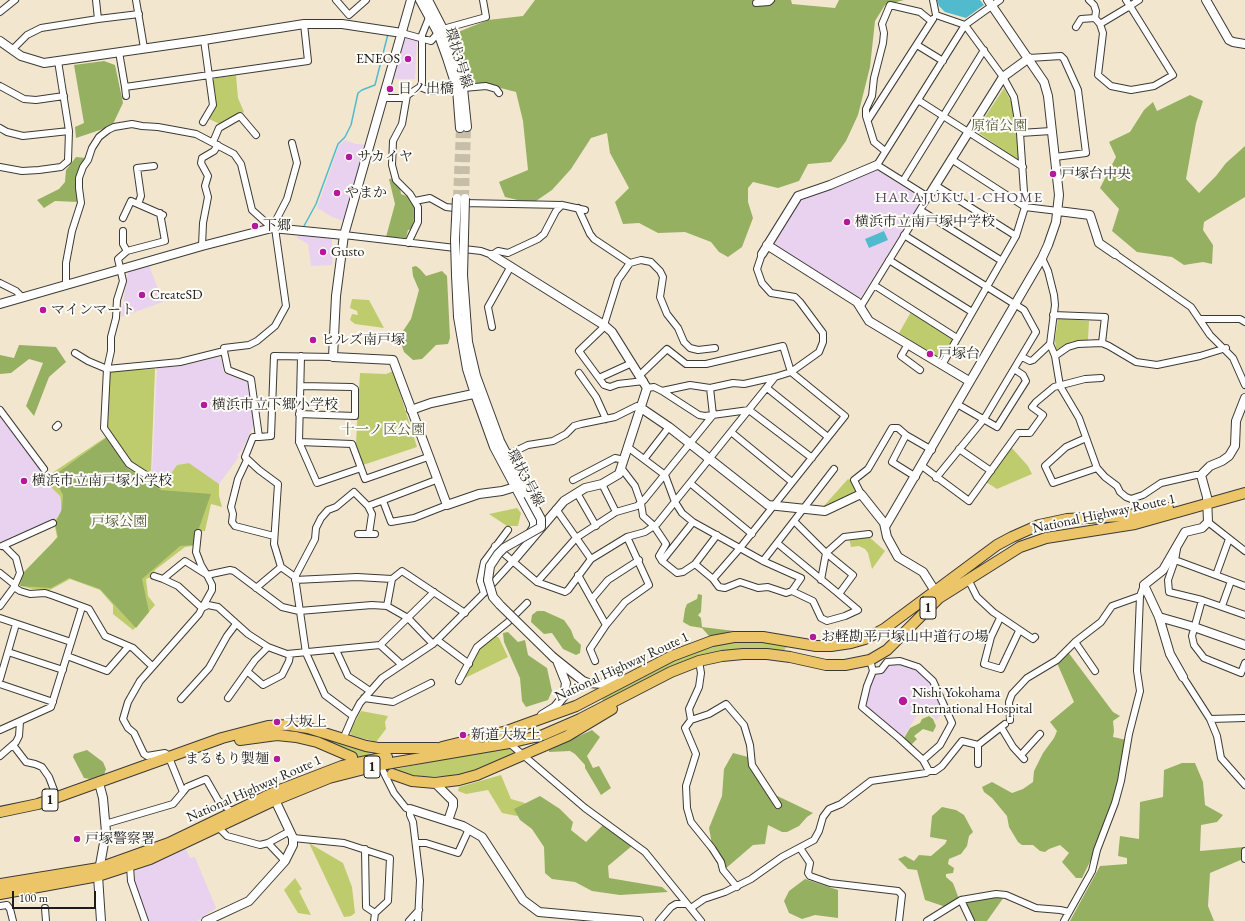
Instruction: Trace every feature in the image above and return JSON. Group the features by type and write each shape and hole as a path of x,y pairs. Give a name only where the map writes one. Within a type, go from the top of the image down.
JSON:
{"highway":[{"name":"National Highway Route 1","path":"0,894 130,866 150,859 275,800 329,778 380,765 535,738 557,730 652,681 699,661 722,656 743,654 768,654 826,665 845,666 870,660 887,650 939,598 1020,548 1046,538 1135,524 1245,487"},
{"name":"National Highway Route 1","path":"0,884 99,872 277,791 342,766 453,745 486,737 530,723 583,703 682,652 720,639 750,636 792,643 831,646 866,639 884,629 997,545 1039,526 1067,519 1124,516 1163,510 1245,493"},
{"path":"790,657 792,643"},
{"name":"National Highway Route 1","path":"392,774 412,780 435,783 459,780 477,775 522,756 585,726 652,681"},
{"name":"National Highway Route 1","path":"0,812 20,809 57,798 222,738 268,726 289,725 308,728 378,748 437,748"},
{"name":"National Highway Route 1","path":"189,751 245,739 277,735 296,737 317,742 352,757"}],"street":[{"path":"0,12 15,0"},
{"path":"96,0 98,19"},
{"path":"136,0 144,48"},
{"path":"336,0 349,15 366,0"},
{"path":"333,357 336,296 344,235 411,0"},
{"name":"環状3号線","path":"420,0 441,31"},
{"path":"0,41 12,50 31,60 44,62 204,40 304,24 342,24 402,33 431,41 441,31 486,17 483,0"},
{"path":"756,3 769,2 771,0"},
{"path":"868,120 936,14 933,0"},
{"path":"662,391 690,385 710,388 733,383 744,384 775,378 791,372 819,352 823,342 823,334 800,302 795,298 771,293 762,283 757,270 762,254 798,196 830,186 877,165 965,25 990,3 1000,0"},
{"path":"1089,0 1094,4 1096,18 1103,33 1098,75 1103,81 1119,88 1144,89 1154,86 1173,75 1126,0"},
{"path":"1100,24 1139,0"},
{"path":"1206,0 1229,40 1245,44"},
{"name":"環状3号線","path":"431,1 460,89 464,128"},
{"path":"885,527 932,450 969,381 1042,258 1052,233 1058,211 1059,195 1055,157 1048,96 1044,82 990,3"},
{"path":"885,151 874,142 866,109 872,96 874,78 883,43 884,33 882,24 890,4 920,12 931,22"},
{"path":"12,50 28,35 41,28 139,14"},
{"path":"936,14 965,25 1003,77 1014,98 1020,134 1025,207 1016,236 942,365"},
{"path":"383,98 396,99 407,95 420,87 422,83 423,30 430,15"},
{"path":"1076,27 1081,19 1096,18"},
{"path":"125,87 308,61 304,24"},
{"path":"203,122 213,105 204,40"},
{"path":"917,45 943,61"},
{"path":"903,181 984,50"},
{"path":"119,52 126,96"},
{"path":"861,306 1003,77 1029,58 1061,56 1064,59 1078,90 1086,154 1055,157"},
{"path":"0,167 22,171 61,167 68,160 69,131 58,61"},
{"path":"0,86 14,95 24,99 36,100 64,96"},
{"path":"420,87 430,91 486,86 496,89 499,93"},
{"path":"407,95 402,124 393,141 392,165 396,180 415,201 418,207 418,222 408,243"},
{"path":"918,100 1023,167"},
{"path":"202,246 203,222 208,197 205,186 208,176 201,163 202,158 214,151 220,128 240,116 256,135"},
{"path":"66,285 66,264 72,231 81,203 78,188 79,178 92,148 103,133 114,127 132,124 142,126 158,126 196,134 216,144 237,159 244,178 252,210 274,228"},
{"path":"0,128 7,132 23,136 69,131"},
{"path":"1020,134 1051,130"},
{"path":"75,354 88,362 107,369 180,362 224,351 224,348 249,345 275,326 283,313 285,298 274,228 287,199 297,163 292,143"},
{"path":"951,159 1025,207 1090,215 1099,243 1191,307 1210,335 1226,348 1238,366 1245,385"},
{"path":"877,165 928,197"},
{"path":"138,204 141,196 138,168 154,166"},
{"path":"935,185 1016,236"},
{"path":"415,201 430,198 446,207 455,208 463,203 562,205 585,210"},
{"name":"環状3号線","path":"461,198 455,240 459,275 462,344 494,447 515,487 524,496"},
{"path":"123,218 131,201 162,214 165,241 127,251 118,259 123,280 117,300 116,318 111,337 111,351 107,369 104,428 129,464 160,484"},
{"path":"492,255 498,251 508,253 538,239 544,234 556,211 562,205"},
{"path":"578,208 590,234 594,239 630,264"},
{"path":"920,210 1002,261"},
{"path":"0,304 22,296 202,246 274,228 481,251 492,255 511,266 604,325 612,332 644,381 699,415 713,415 749,410 812,458"},
{"path":"123,231 124,244 127,251"},
{"path":"904,235 1024,310 1036,332 984,419 936,478"},
{"path":"767,245 861,306 869,321 969,381"},
{"path":"1042,258 1048,271 1054,295 1050,344 1055,356 1060,386 1079,418 1098,468 1117,486 1120,492 1131,499 1143,495 1161,483 1196,474 1201,476"},
{"path":"644,381 618,384 610,387 604,385 579,351 604,325 618,280 630,264 641,260 651,262 660,271 663,277 660,297 667,314 690,348 698,350 715,348"},
{"path":"889,260 972,312"},
{"path":"492,327 488,307 511,266"},
{"path":"0,283 16,291 22,296"},
{"path":"874,285 957,338"},
{"path":"1053,315 1105,317 1102,343"},
{"path":"1200,319 1240,319 1245,322"},
{"path":"1055,356 1068,347 1078,344 1102,343 1113,348 1131,360 1149,365 1200,356 1226,348"},
{"path":"908,344 901,356 920,370"},
{"path":"1022,357 1030,361 1033,360 1050,344"},
{"path":"343,739 364,698 382,678 402,664 419,655 465,613 564,501 585,488 602,484 619,474 629,448 641,408 644,381 667,349 686,364 706,364 783,346 791,372 845,416 752,534 713,579"},
{"path":"224,351 228,370 251,379 259,437"},
{"path":"274,536 235,526 232,522 233,514 231,507 238,479 247,460 245,457 252,439 271,436 274,356 393,360 436,480 447,505"},
{"path":"301,356 299,442 317,483 362,468"},
{"path":"599,378 632,363"},
{"path":"957,404 997,427 1026,381 1024,375 1014,369"},
{"path":"579,373 596,397 606,419"},
{"path":"495,546 538,582 565,592 591,559 627,537 645,532 654,526 775,378"},
{"path":"922,466 936,478 969,501 1018,434 1030,434 1043,416 1032,407 1054,387 1085,379 1101,378"},
{"path":"300,414 355,416 355,389 352,387 301,386"},
{"path":"538,582 576,538 616,512 642,503 713,415 710,388"},
{"path":"767,388 828,437"},
{"path":"411,410 431,403 478,393"},
{"name":"環状3号線","path":"478,393 524,496 542,523 538,530 504,548 498,554 490,566 488,580 493,597 555,660"},
{"path":"1201,476 1210,466 1229,456 1235,446 1236,421 1245,398"},
{"path":"507,455 528,445 553,440 566,434 574,426 615,417 637,406 669,427 768,505 773,507 825,511 861,494"},
{"path":"0,410 44,469"},
{"path":"645,458 669,427"},
{"path":"932,450 898,428 892,428 868,469 854,480 861,494 881,518 887,537 898,557 923,572 935,590"},
{"path":"731,432 792,482"},
{"path":"906,434 892,462 916,477"},
{"path":"1086,438 1066,447 1045,466 1053,483 1098,468"},
{"path":"299,442 352,444 365,479 428,456"},
{"path":"629,448 666,474 675,502 682,513 693,522 763,561 801,578"},
{"path":"959,449 991,470"},
{"path":"573,480 615,458 624,460"},
{"path":"247,460 278,484 274,536 281,567 295,579 357,577 392,579"},
{"path":"622,469 635,486 642,503 643,516 654,526 666,544 659,556 662,561 677,573 683,572 695,564 717,535"},
{"path":"763,561 834,469"},
{"path":"1064,921 1092,871 1121,781 1129,734 1140,691 1138,671 1140,596 1144,585 1163,570 1185,532 1202,528 1208,522 1207,501 1201,476"},
{"path":"368,506 436,480"},
{"path":"690,483 752,534"},
{"path":"602,484 616,512"},
{"path":"383,501 391,522 414,518 479,494 502,491 515,487"},
{"path":"354,716 325,695 306,653 295,579 315,539 318,523 328,510 336,507 354,492 368,506 372,514 372,534 358,534"},
{"path":"578,493 596,526"},
{"path":"556,510 591,559"},
{"path":"794,521 826,553 853,575 839,594"},
{"path":"662,561 693,522"},
{"path":"1208,522 1245,551"},
{"path":"0,606 15,586 20,573 16,558 2,546 53,523"},
{"path":"484,593 480,581 484,562 508,530"},
{"path":"183,792 170,758 165,752 148,756 144,754 134,733 128,728 123,719 124,712 133,692 152,666 202,608 212,590 212,585 201,566 196,552 198,533"},
{"path":"821,580 826,553 844,537 869,534"},
{"path":"595,661 590,649 606,625 625,602 649,585 639,560 627,537"},
{"path":"1216,575 1229,539"},
{"path":"777,543 858,610 845,616 826,620 821,618 813,601 792,591"},
{"path":"1177,546 1175,560 1168,580 1169,592 1222,606 1245,615"},
{"path":"592,599 608,580 639,560"},
{"path":"1175,560 1245,586"},
{"path":"163,579 186,561 207,575 230,570 282,607 299,611 372,605 387,606 408,618 435,642 468,664"},
{"path":"695,564 720,587 725,588 740,582 758,588 768,587 786,593 792,591 808,568"},
{"path":"256,588 281,567"},
{"path":"387,606 392,579 402,571 465,613"},
{"path":"0,573 20,591 30,594 45,593 89,609 105,636 140,654 152,666"},
{"path":"578,575 606,625"},
{"path":"154,576 178,586 202,608"},
{"path":"968,579 977,597 1000,618 1033,639 1035,637"},
{"path":"1222,606 1231,581"},
{"path":"1144,585 1159,617 1166,644 1183,677 1210,719 1217,736 1221,758 1244,784"},
{"path":"202,608 208,606 218,607 236,624 268,647 290,654 306,653 380,645 434,592"},
{"path":"1040,734 1022,757 1005,724 1009,702 1016,690 1027,678 1056,660 1074,642 1101,622 1112,606 1140,596"},
{"path":"1202,600 1194,627 1192,640 1204,658 1241,673 1245,663"},
{"path":"459,681 477,647 508,622 527,603"},
{"path":"0,730 51,707 82,607"},
{"path":"1159,617 1194,627 1245,645"},
{"path":"0,618 71,642"},
{"path":"1000,618 991,637 984,664 1001,669 1019,631"},
{"path":"0,679 16,624"},
{"path":"181,699 209,668 227,636 236,624"},
{"path":"1074,642 1095,671"},
{"path":"380,645 402,664"},
{"path":"67,656 107,671 128,647"},
{"path":"228,698 248,672 255,660 268,647"},
{"path":"336,650 348,676 370,691"},
{"path":"8,652 63,670"},
{"path":"248,672 263,685 282,675 289,661 290,654"},
{"path":"555,660 583,681 594,684 604,684 626,676 640,674"},
{"path":"530,723 555,707 564,696 566,683 555,660"},
{"path":"870,660 873,671 866,686 862,707 900,738 923,760 929,771"},
{"path":"691,720 689,709 699,687 701,672 699,661"},
{"path":"873,671 881,670 887,662 900,661 918,667 933,681 952,723 940,745 923,760"},
{"path":"364,698 393,702 431,683"},
{"path":"0,684 53,702"},
{"path":"737,886 723,870 721,862 712,848 691,822 687,808 686,790 696,754 685,728 691,720 709,714 726,704 744,724 750,745 752,765 778,805"},
{"path":"1210,719 1245,718"},
{"path":"0,756 13,745 19,736 20,722"},
{"path":"659,921 671,907 676,904 689,906 725,892 782,857 814,840 819,831 823,817 829,809 841,804 871,781 926,773 934,770 942,766 962,741 978,744 1005,724"},
{"path":"509,743 522,756 585,808 645,852 701,921"},
{"path":"978,744 978,764"},
{"path":"13,745 26,762 42,767 49,777 57,798"},
{"path":"380,765 394,793 406,808 469,829 482,837 524,900 539,912 639,921"},
{"path":"1244,784 1245,775"},
{"path":"105,824 173,804 187,787 206,779 218,800 232,812"},
{"path":"99,783 103,798 106,832 99,872 101,921"},
{"path":"435,783 453,801 453,806 448,821"},
{"path":"206,921 249,901 285,861 292,845 291,835 275,800"},
{"path":"410,809 420,880 418,921"},
{"path":"218,827 227,836 260,845 291,835 344,843 390,858 388,900 375,913 374,921"},
{"path":"416,843 426,843 458,853 469,829"},
{"path":"268,843 285,861"},
{"path":"800,848 810,863 808,873 810,876 830,883 898,891 902,895 899,921"},
{"path":"365,849 366,907 375,913"},
{"path":"1245,851 1245,859"},
{"path":"130,866 131,881 145,921"},
{"path":"927,921 961,900 1004,895 1036,908 1070,912"},
{"path":"961,900 971,921"},
{"path":"0,906 7,905 10,909 13,921"},
{"path":"45,908 46,921"},
{"path":"409,921 419,910"}],"shaded area":[{"name":"ENEOS","path":"405,38 417,40 415,79 394,79"},
{"path":"345,140 356,144 367,145 344,221 332,217 317,208 339,145"},
{"name":"横浜市立南戸塚中学校","path":"877,170 921,198 922,201 861,297 857,298 772,243 802,197"},
{"name":"Gusto","path":"299,234 332,238 332,248 337,249 337,255 333,255 332,265 311,266 308,244 297,238"},
{"path":"149,265 163,302 121,317 128,271"},
{"name":"横浜市立下郷小学校","path":"218,357 221,358 224,373 249,384 256,427 253,427 242,450 237,455 239,457 219,484 189,463 177,465 166,482 152,472 157,368 181,366"},
{"name":"横浜市立南戸塚小学校","path":"0,415 39,463 50,486 60,496 61,500 61,512 54,522 5,543 4,541 0,542"},
{"name":"Nishi Yokohama International Hospital","path":"892,663 900,663 918,671 931,682 945,711 936,720 929,712 917,715 903,738 866,707 869,685 875,674 883,672 887,665"},
{"path":"186,849 190,858 195,857 216,908 197,921 148,921 135,885 135,871"}],"green space":[{"path":"535,0 791,0 792,4 835,8 839,0 904,0 885,5 875,21 870,67 858,115 846,141 831,162 808,164 799,181 778,188 753,182 748,188 748,202 753,218 742,247 728,257 719,252 711,242 685,232 658,233 639,223 623,224 615,202 629,188 610,153 607,133 591,138 571,169 552,190 536,201 526,202 505,197 499,182 528,170 523,121 516,92 481,83 465,83 453,34 488,20 523,16"},
{"path":"104,61 115,65 123,103 112,126 76,138 75,127 84,123 74,65"},
{"path":"236,75 238,98 244,112 220,124 209,119 216,105 213,81 215,78"},
{"name":"原宿公園","path":"1004,88 1013,105 1020,162 976,131"},
{"path":"1190,95 1203,101 1196,123 1186,179 1199,193 1216,176 1226,163 1245,146 1245,197 1204,222 1203,230 1213,245 1212,264 1203,262 1184,265 1172,257 1137,252 1112,231 1119,209 1100,188 1116,157 1109,142 1130,132 1144,110 1153,102 1157,111"},
{"path":"76,157 86,158 79,172 79,202 55,201 44,208 37,200 59,189 65,182 66,170"},
{"path":"394,178 400,187 401,194 409,197 415,206 413,229 408,230 406,238 386,237 395,204 389,179"},
{"path":"416,266 426,276 442,271 447,276 450,338 448,344 436,345 422,359 413,360 404,352 399,337 411,319 419,290 413,276 412,267"},
{"path":"352,299 369,300 384,328 355,324 350,320 352,314 358,315 357,311 350,308"},
{"path":"911,312 955,339 941,359 899,333"},
{"path":"1058,318 1089,321 1088,340 1072,341 1056,350 1055,340"},
{"path":"19,345 56,347 66,362 49,377 34,416 26,406 43,363 29,359 11,373 0,374 0,355 14,358"},
{"name":"戸塚公園","path":"155,369 151,473 166,481 177,465 189,463 219,484 219,496 222,507 211,504 205,531 194,532 193,546 185,547 155,570 153,576 146,579 148,596 155,605 133,630 113,614 113,605 100,590 70,579 50,590 32,589 19,584 22,574 36,564 57,537 54,522 61,512 61,500 60,496 50,486 46,477 106,437 108,425 109,371"},
{"name":"十一ノ区公園","path":"393,371 417,447 363,465 356,443 360,373 386,374"},
{"name":"戸塚公園","path":"106,438 128,469 161,490 211,494 193,545 180,546 142,579 149,612 136,628 100,589 69,578 51,588 20,586 23,573 58,537 55,524 62,509 63,495 53,476"},
{"path":"1011,447 1028,466 1032,474 997,489 986,482"},
{"path":"848,479 852,481 857,492 822,508"},
{"path":"517,508 521,513 518,526 507,526 489,514"},
{"path":"868,536 885,551 872,569 868,553 865,549 859,546 851,547 849,537"},
{"path":"698,594 702,595 701,612 698,615 701,618 702,627 734,631 709,636 702,628 690,626 683,622 687,604 697,599"},
{"path":"537,611 544,611 564,620 571,630 574,638 581,645 580,653 576,655 563,649 552,633 544,634 531,622 532,615"},
{"path":"508,632 518,642 525,640 528,655 547,668 552,691 548,700 526,707 522,701 520,678 504,642 503,633"},
{"path":"495,635 499,638 508,657 463,679 479,647"},
{"path":"749,638 787,647 784,650 730,650 603,702 602,698 650,671 701,648"},
{"path":"1068,652 1113,712 1120,716 1113,721 1113,737 1127,740 1113,803 1102,837 1082,878 1076,878 1062,862 1069,853 1060,845 1045,852 1040,851 1033,845 1022,845 1018,842 1009,827 1007,816 992,798 984,792 982,787 992,782 1012,793 1023,789 1033,782 1034,771 1057,731 1050,722 1074,702 1057,663"},
{"path":"361,711 388,716 385,722 386,729 376,742 351,735 350,731"},
{"path":"929,716 933,719 936,726 933,732 923,729 914,736 917,739 911,745 904,738 910,728 920,723 922,719"},
{"path":"293,730 306,732 370,750 371,757 350,762 353,754 263,732"},
{"path":"592,730 600,737 587,756 593,768 599,766 611,788 601,795 585,768 585,765 575,754 570,751 549,752 549,750"},
{"path":"510,746 517,753 468,773 452,776 423,777 404,773 396,769"},
{"path":"87,750 103,762 106,769 104,775 90,779 84,778 73,757 74,754"},
{"path":"733,753 748,757 760,773 769,792 813,813 799,826 787,832 782,832 768,825 765,844 753,845 724,870 713,850 709,828 722,796 724,769"},
{"path":"1182,763 1195,763 1203,782 1205,805 1223,815 1217,822 1201,825 1200,851 1244,847 1243,859 1210,873 1208,906 1214,921 1070,921 1100,866 1127,864 1127,858 1118,856 1120,836 1139,839 1140,802 1163,797 1164,770"},
{"path":"501,775 511,799 525,803 517,816 502,813 488,790 466,794 458,791 459,787"},
{"path":"540,796 560,809 573,822 571,830 586,842 604,824 633,845 608,866 609,878 662,887 668,892 620,895 592,891 575,882 552,879 545,873 544,847 532,829 520,820 514,809"},
{"path":"942,807 956,810 964,815 973,832 969,836 967,846 961,854 949,859 948,864 954,868 953,873 946,874 946,877 953,883 959,899 946,907 925,900 917,870 908,869 898,859 905,856 914,861 919,855 931,856 945,844 947,840 930,837 932,816"},
{"path":"309,843 343,863 352,887 355,913 351,916 344,917"},
{"path":"295,878 302,889 299,891 311,915 298,913 284,890"},
{"path":"805,879 838,890 838,918 815,915 802,919 789,913 784,901 789,891"},
{"path":"991,896 1004,897 987,921 972,921 965,901"}],"water":[{"path":"937,0 980,0 984,5 966,18 945,12 939,6"},
{"path":"884,231 888,240 869,248 865,239"}],"waterway":[{"path":"304,226 316,204 338,144 345,137 351,125 358,93 375,85 388,34"}],"tunnel":[{"path":"465,198 467,127"},
{"path":"457,198 460,128"}],"place":[{"name":"ENEOS","path":"408,59"},
{"name":"日ノ出橋","path":"390,89"},
{"name":"サカイヤ","path":"349,157"},
{"name":"戸塚台中央","path":"1053,174"},
{"name":"やまか","path":"337,193"},
{"name":"横浜市立南戸塚中学校","path":"847,222"},
{"name":"下郷","path":"255,226"},
{"name":"Gusto","path":"323,252"},
{"name":"CreateSD","path":"142,295"},
{"name":"マインマート","path":"43,310"},
{"name":"ヒルズ南戸塚","path":"313,340"},
{"name":"戸塚台","path":"930,354"},
{"name":"横浜市立下郷小学校","path":"204,405"},
{"name":"横浜市立南戸塚小学校","path":"24,481"},
{"name":"お軽勘平戸塚山中道行の場","path":"813,637"},
{"name":"Nishi Yokohama International Hospital","path":"903,701"},
{"name":"大坂上","path":"277,722"},
{"name":"新道大坂上","path":"463,735"},
{"name":"まるもり製麺","path":"277,759"},
{"name":"戸塚警察署","path":"77,839"}],"district":[{"name":"HARAJUKU 1-CHOME","path":"959,198"}]}
